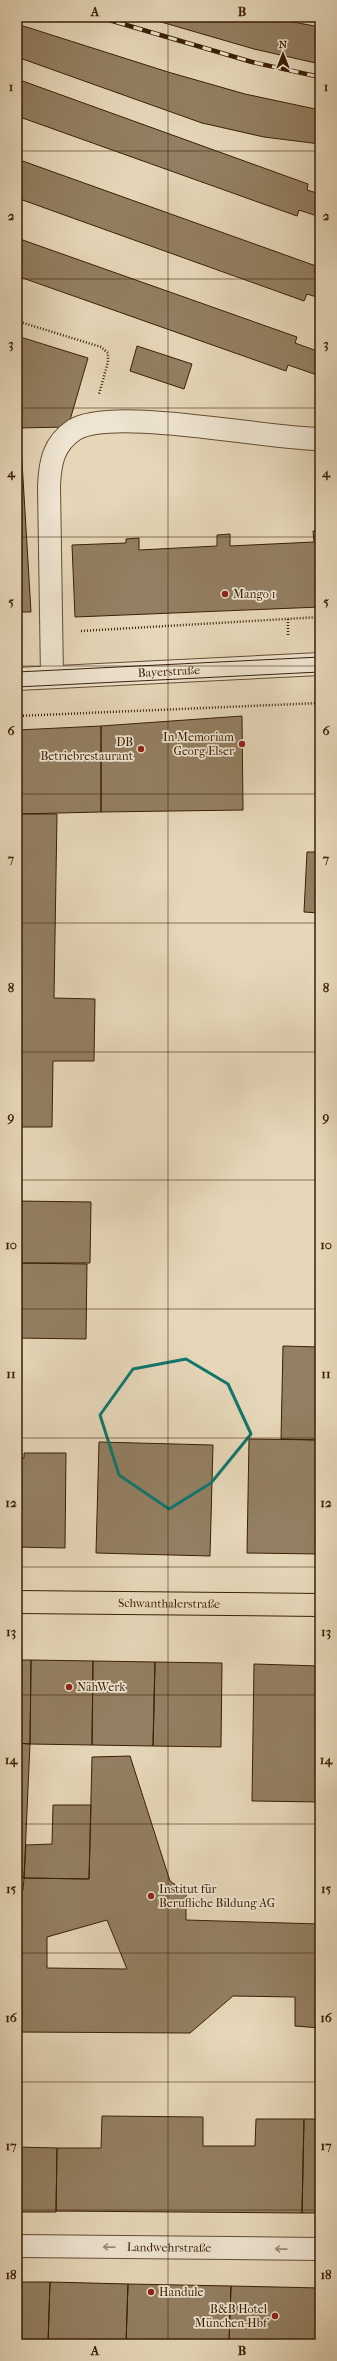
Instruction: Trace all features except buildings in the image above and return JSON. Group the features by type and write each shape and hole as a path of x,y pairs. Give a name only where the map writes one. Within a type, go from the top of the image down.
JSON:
{"main road":[{"name":"Schwanthalerstraße","path":"17,1602 320,1605"}],"street":[{"path":"52,677 50,464 61,442 74,430 91,423 146,422 320,439"},
{"name":"Bayerstraße","path":"17,679 320,664"},
{"name":"Landwehrstraße","path":"17,2246 320,2249"}],"path":[{"path":"17,320 101,347 108,353 108,362 91,423"},
{"path":"51,633 320,617"},
{"path":"288,619 288,637"},
{"path":"17,716 320,703"}],"highlighted area":[{"path":"186,1359 228,1384 251,1434 211,1483 169,1509 119,1475 100,1415 133,1369"}],"tram line":[{"path":"17,672 320,657"},
{"path":"17,687 320,672"}],"railway":[{"path":"99,17 252,62 320,77"}],"place":[{"name":"Mango 1","path":"225,594"},
{"name":"In Memoriam Georg Elser","path":"242,744"},
{"name":"DB Betriebrestaurant","path":"141,749"},
{"name":"NähWerk","path":"69,1687"},
{"name":"Institut für Berufliche Bildung AG","path":"151,1896"},
{"name":"Handule","path":"151,2292"},
{"name":"B&B Hotel München-Hbf","path":"275,2316"}]}
